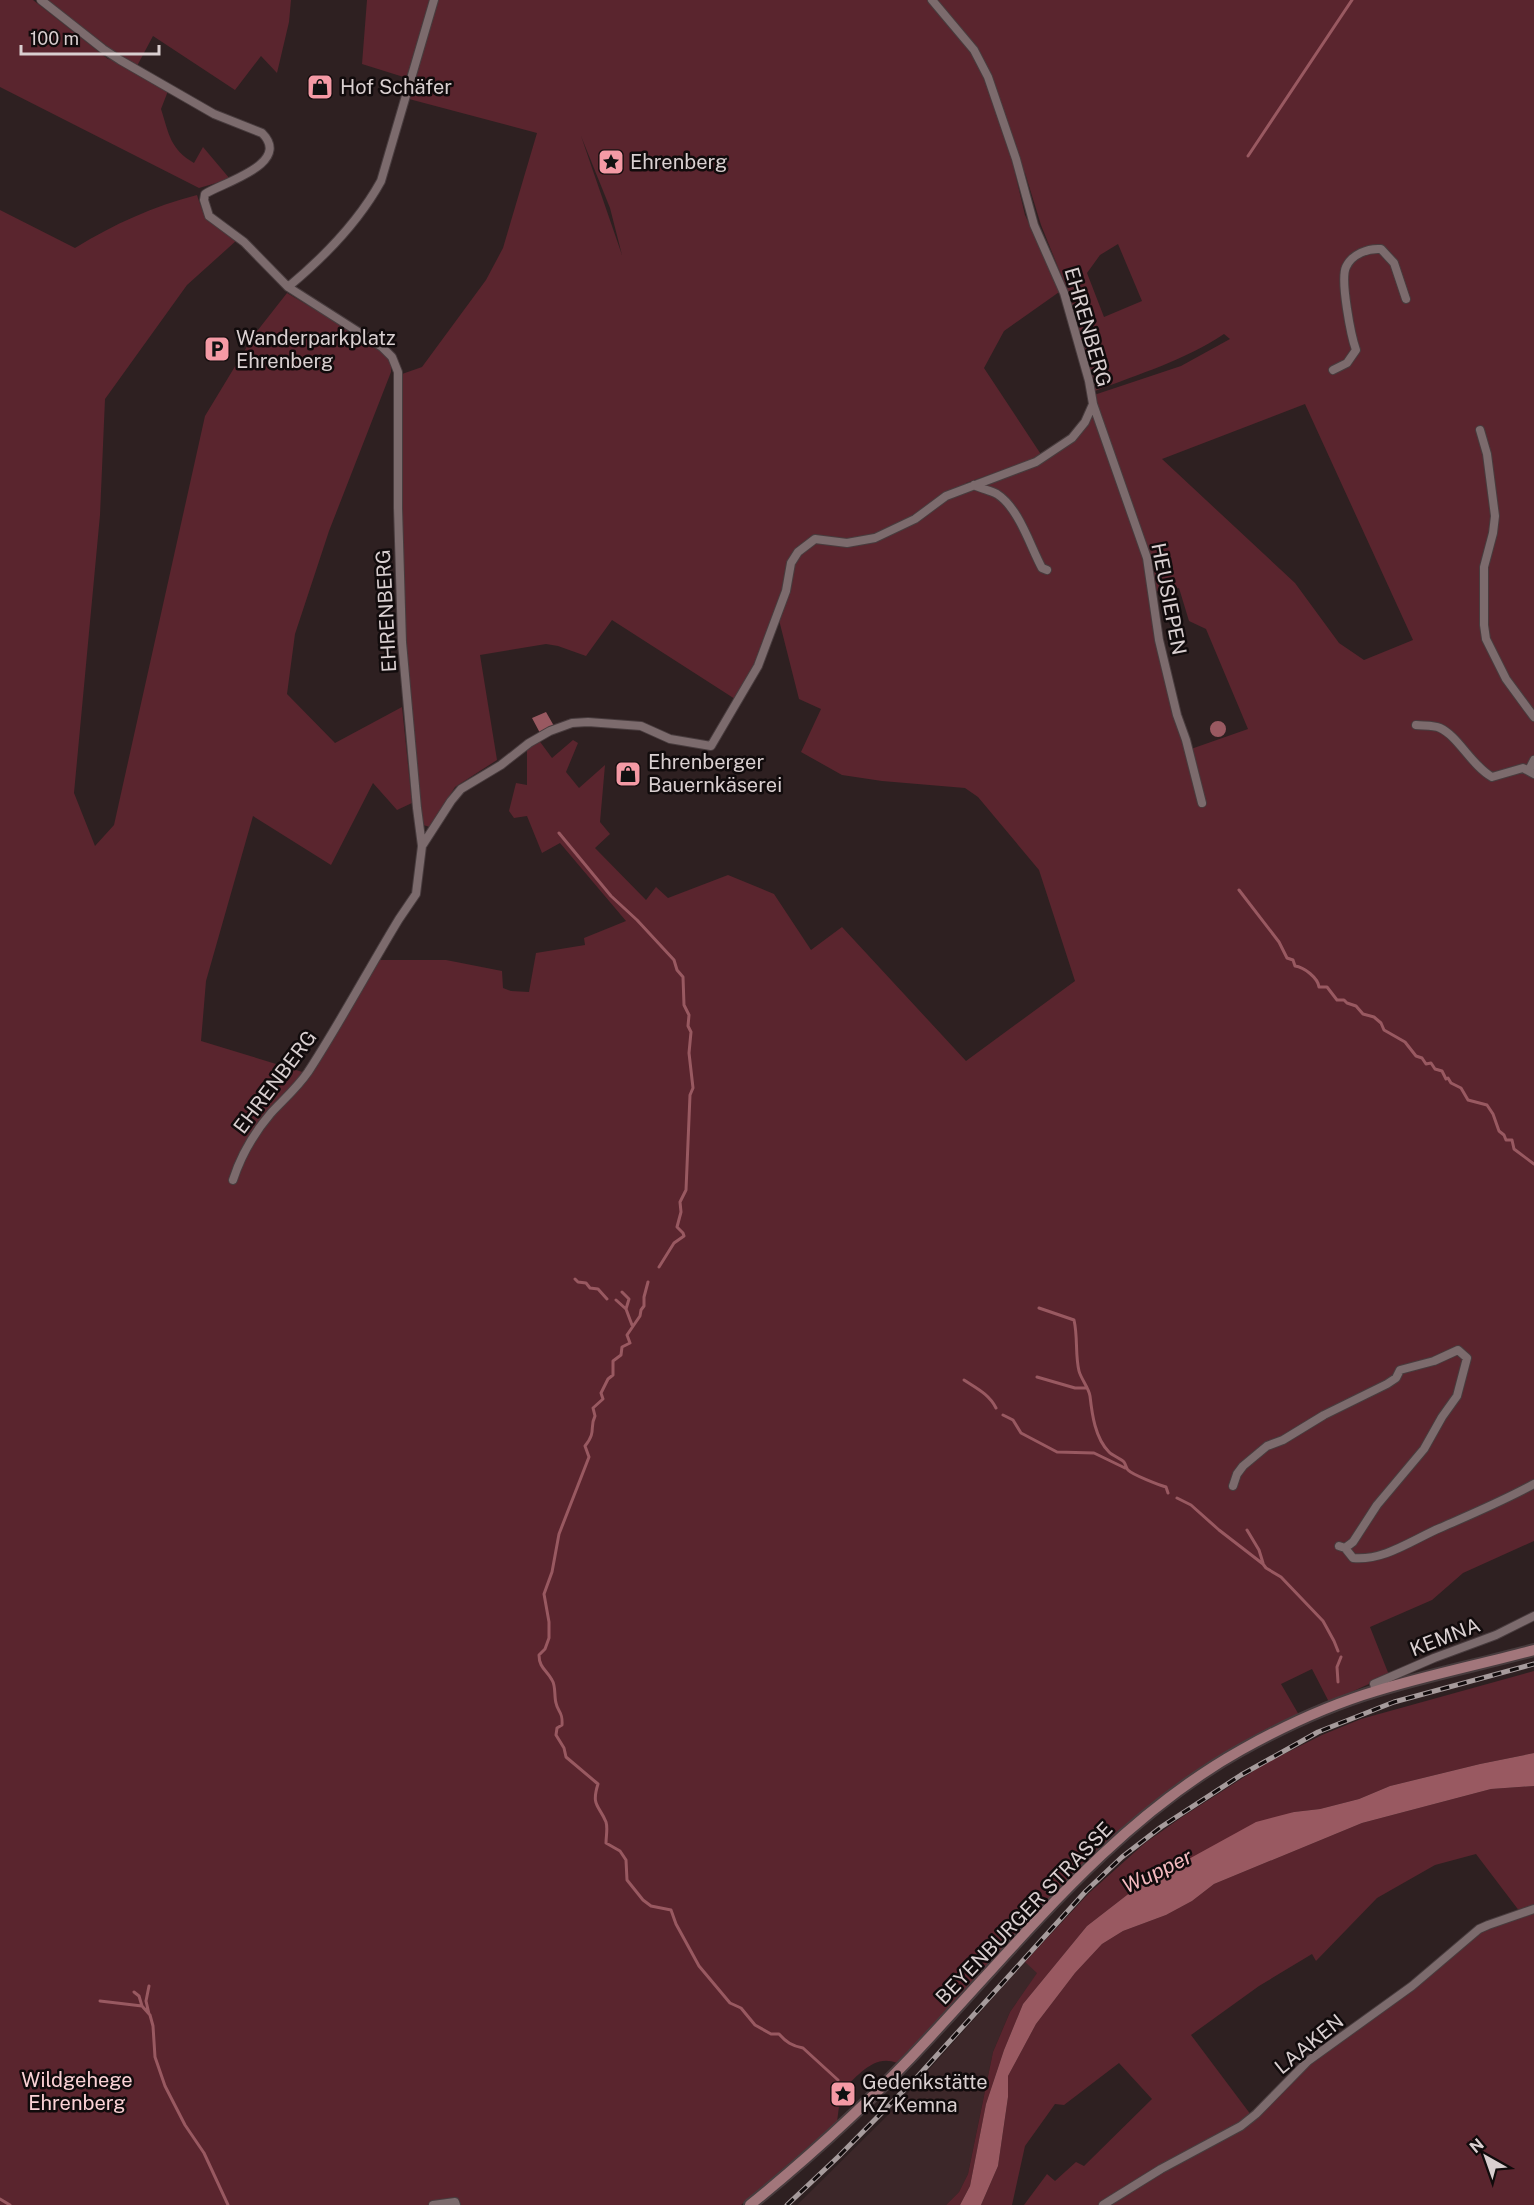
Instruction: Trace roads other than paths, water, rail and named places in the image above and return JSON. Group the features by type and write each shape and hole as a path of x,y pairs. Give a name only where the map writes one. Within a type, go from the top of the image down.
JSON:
{"main road":[{"name":"BEYENBURGER STRASSE","path":"750,2205 824,2143 879,2090 1060,1896 1111,1845 1150,1812 1209,1769 1261,1739 1326,1708 1376,1691 1534,1650"}],"street":[{"name":"EHRENBERG","path":"41,0 120,60 214,114 262,133 267,138 270,144 268,153 262,162 240,178 205,194 204,200 209,216 244,242 288,287 382,347 392,357 398,372 398,508 402,642 422,846 419,883 410,904 393,928 306,1074 292,1094 272,1112 258,1130 240,1160 233,1180"},
{"path":"288,287 335,242 365,206 381,181 435,0"},
{"name":"EHRENBERG","path":"422,846 461,789 501,765 529,743 550,731 572,723 641,726 669,739 711,746 758,666 786,591 791,563 798,552 815,539 847,543 875,538 915,519 946,496 1036,462 1072,438 1085,422 1093,404 1089,381 1064,293 1034,225 1016,159 988,77 974,50 932,0"},
{"path":"1333,370 1347,363 1356,350 1351,334 1344,277 1346,267 1352,260 1372,248 1382,249 1394,263 1406,299"},
{"name":"HEUSIEPEN","path":"1093,404 1147,558 1159,640 1177,716 1186,740 1202,803"},
{"path":"1480,430 1488,454 1495,516 1484,567 1486,639 1506,679 1534,717"},
{"path":"974,485 997,494 1008,505 1025,532 1042,568 1047,570"},
{"path":"1416,725 1440,728 1453,738 1481,771 1492,777 1523,768 1532,772 1534,760"},
{"path":"1233,1486 1243,1466 1267,1446 1387,1384 1396,1378 1400,1370 1434,1361 1458,1350 1467,1358 1457,1396 1424,1449 1377,1505 1353,1542 1342,1547 1353,1558 1365,1559 1390,1552 1534,1484"},
{"name":"KEMNA","path":"1376,1691 1374,1684 1496,1635 1534,1616"},
{"name":"LAAKEN","path":"1103,2205 1161,2169 1241,2126 1256,2114 1308,2061 1412,1986 1479,1929 1534,1909"},
{"path":"433,2205 455,2202 456,2205"}],"waterway":[{"path":"1248,156 1352,0"},
{"path":"559,833 611,896 674,960 677,970 683,977 684,1005 689,1015 688,1026 691,1032 689,1053 693,1088 690,1095 686,1190 680,1202 681,1212 677,1227 684,1236 674,1243 659,1267"},
{"path":"1239,890 1279,942 1287,958 1293,960 1295,966 1310,974 1319,987 1327,987 1337,1000 1344,1000 1356,1006 1363,1014 1374,1017 1381,1023 1384,1030 1405,1042 1426,1064 1431,1063 1435,1069 1442,1071 1446,1079 1448,1078 1451,1083 1461,1088 1468,1100 1487,1105 1499,1131 1506,1140 1512,1140 1514,1149 1534,1164"},
{"path":"575,1279 586,1283 590,1288 598,1289 607,1299"},
{"path":"648,1282 644,1306 627,1335 630,1343 622,1347 621,1355 613,1361 613,1375 608,1379 601,1393 603,1399 593,1408 595,1416 592,1433 585,1446 589,1457 559,1534 552,1572 544,1594 549,1622 549,1638 539,1659 553,1682 556,1703 562,1717 562,1725 557,1728 556,1735 564,1748 566,1757 598,1784 595,1797 606,1822 606,1843 620,1851 626,1860 627,1880 643,1900 651,1906 671,1910 699,1966 730,2003 741,2008 755,2025 771,2034 779,2034 790,2043 803,2048 838,2080"},
{"path":"622,1292 629,1299 626,1309"},
{"path":"616,1300 626,1309 632,1325"},
{"path":"1039,1308 1074,1320 1079,1371 1089,1393 1095,1426 1104,1446 1124,1462 1131,1472 1166,1487 1168,1493"},
{"path":"1037,1377 1075,1388 1085,1388"},
{"path":"964,1380 986,1395 996,1408"},
{"path":"1003,1415 1013,1420 1021,1433 1057,1452 1094,1453 1125,1468"},
{"path":"1177,1498 1191,1505 1266,1568 1281,1577 1323,1621 1338,1651"},
{"path":"1247,1530 1259,1550 1263,1563"},
{"path":"1338,1682 1337,1667 1341,1657"},
{"path":"149,1986 146,2001 149,2014"},
{"path":"134,1992 139,1996 142,2006"},
{"path":"100,2001 142,2006 150,2015 155,2057 165,2086 185,2125 204,2153 228,2205"},
{"path":"0,2199 10,2205"}],"railway":[{"path":"787,2205 919,2075 1086,1891 1122,1857 1161,1827 1241,1775 1318,1732 1394,1702 1534,1664"}],"place":[{"name":"Hof Schäfer","path":"320,87"},
{"name":"Ehrenberg","path":"611,162"},
{"name":"Wanderparkplatz Ehrenberg","path":"217,349"},
{"name":"Ehrenberger Bauernkäserei","path":"628,774"},
{"name":"Gedenkstätte KZ Kemna","path":"843,2094"}],"water label":[{"name":"Wupper","path":"1157,1871"}],"park label":[{"name":"Wildgehege Ehrenberg","path":"77,2092"}]}
